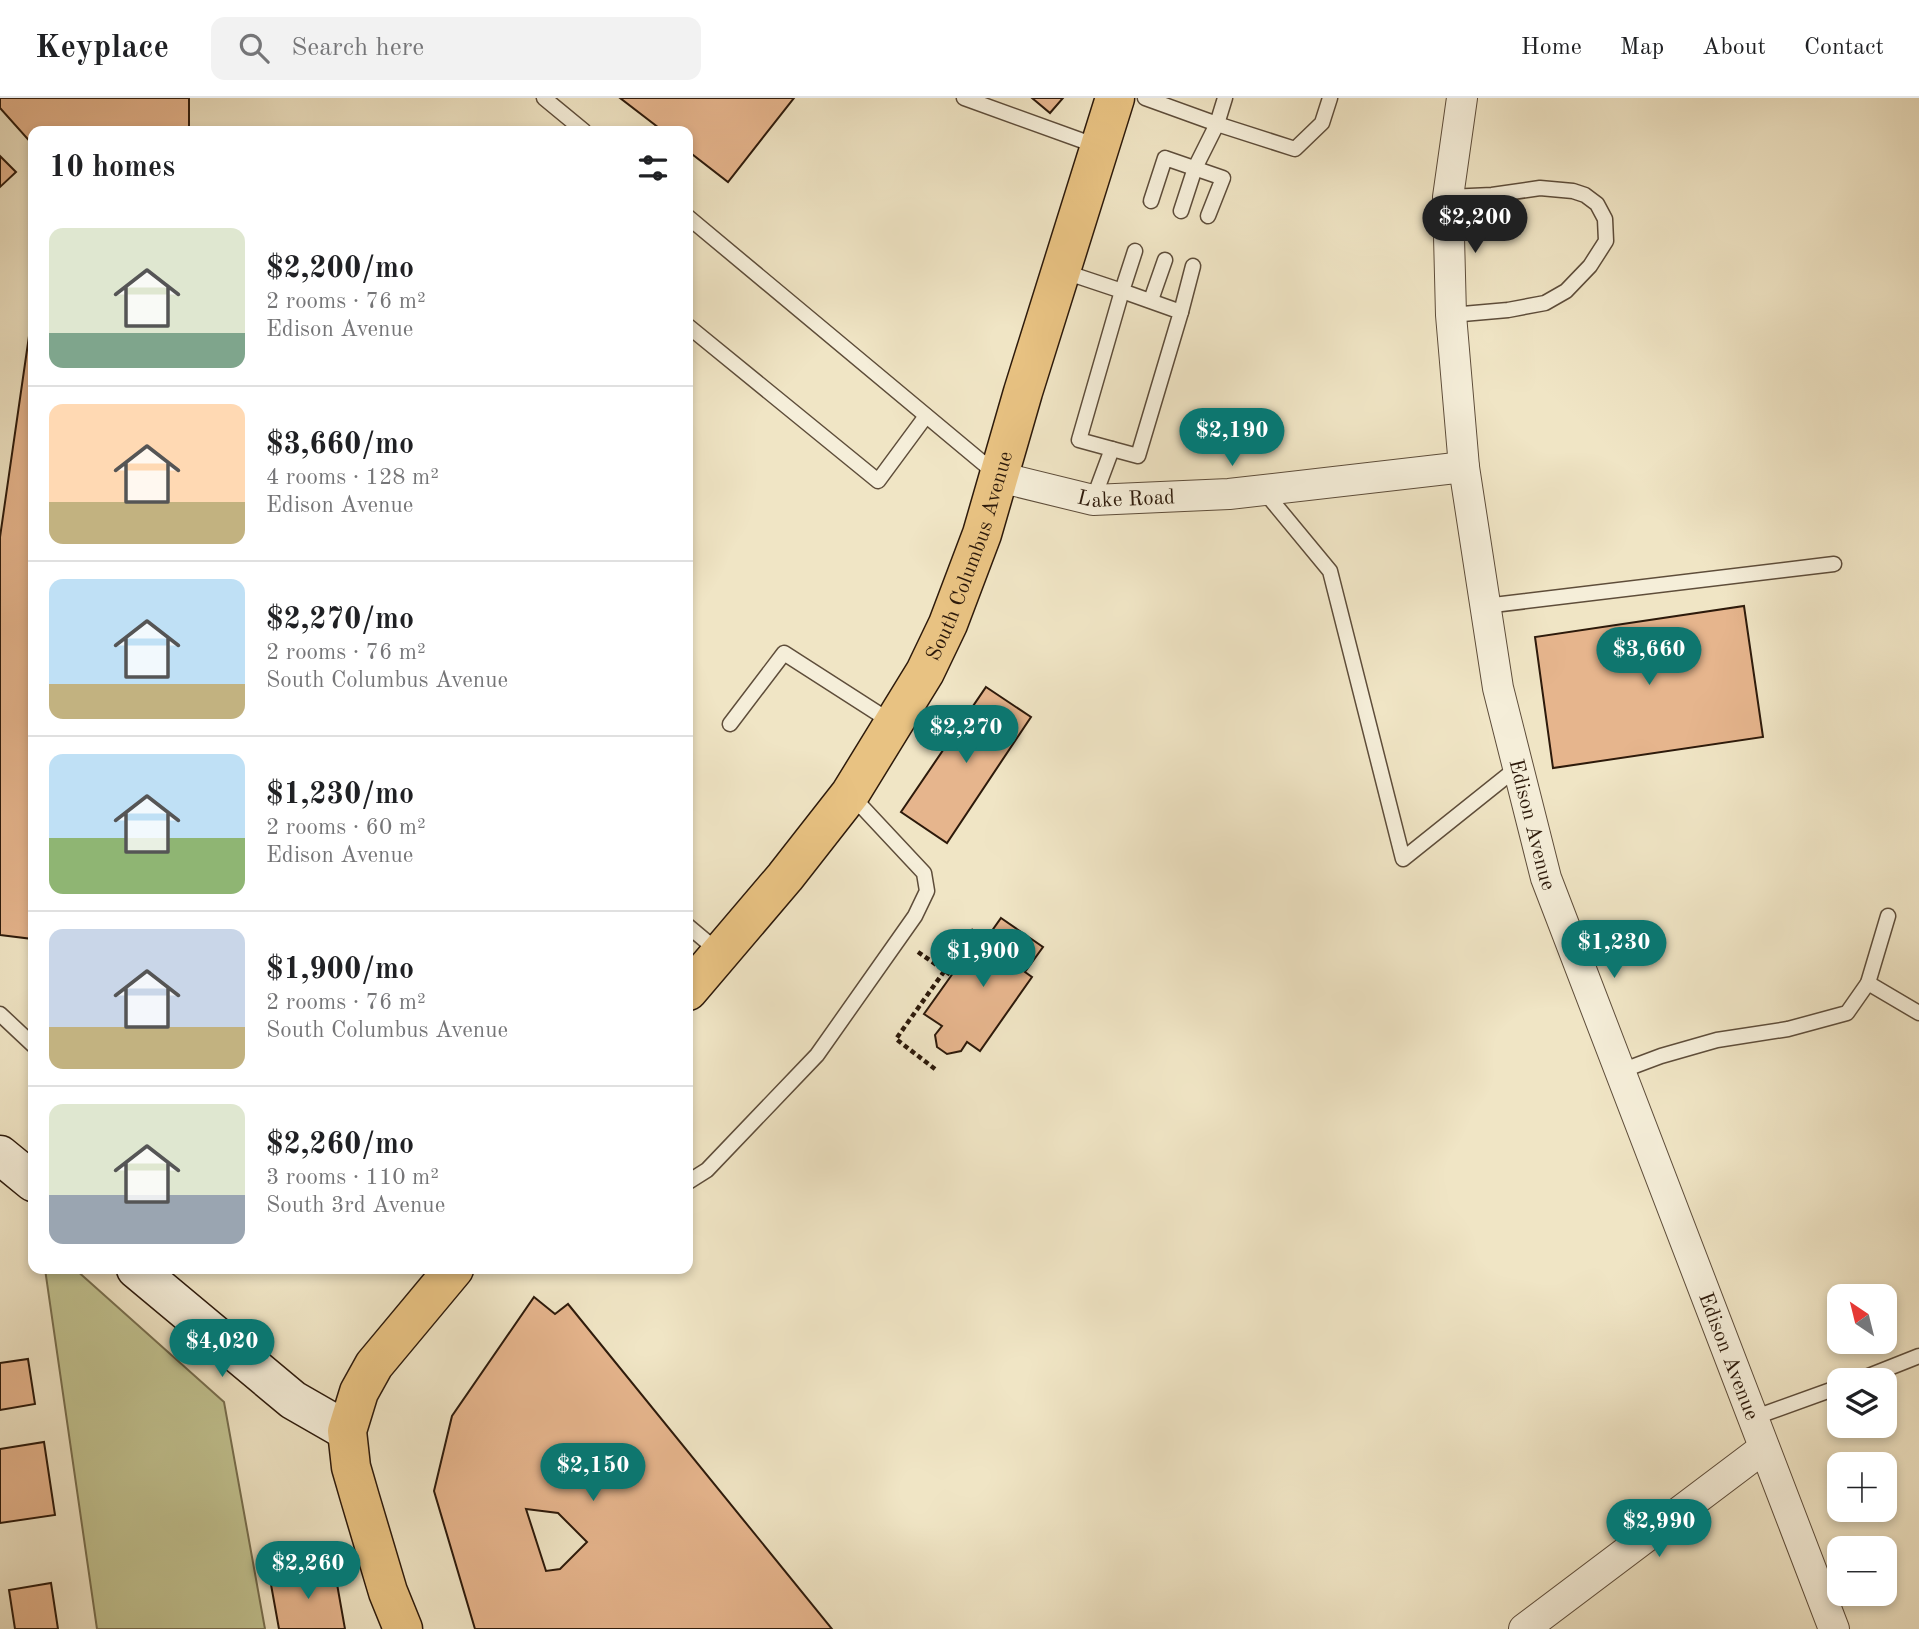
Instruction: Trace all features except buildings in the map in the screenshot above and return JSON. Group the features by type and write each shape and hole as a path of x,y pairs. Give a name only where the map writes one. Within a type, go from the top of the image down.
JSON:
{"main road":[{"name":"South Columbus Avenue","path":"693,985 785,877 850,794 925,672 948,624 982,534 1060,271 1115,98"},
{"path":"403,1629 388,1592 351,1467 347,1431 359,1392 374,1365 450,1274"}],"street":[{"name":"Edison Avenue","path":"1462,98 1448,197 1451,315 1464,467 1498,688 1546,878 1834,1629"},
{"name":"Lake Road","path":"999,477 1093,500 1229,494 1464,467"},
{"path":"0,1155 28,1178"},
{"path":"142,1274 293,1400 347,1431"},
{"path":"1524,1629 1764,1448"}],"lane":[{"path":"544,98 578,126"},
{"path":"964,98 1100,147"},
{"path":"1145,98 1295,149 1322,123 1331,98"},
{"path":"1181,211 1195,168 1217,124 1225,98"},
{"path":"1151,201 1165,158 1223,178 1208,216"},
{"path":"1448,197 1492,195 1540,188 1573,191 1585,195 1597,204 1605,219 1606,241 1590,267 1566,290 1545,303 1508,310 1451,315"},
{"path":"693,222 999,477"},
{"path":"1135,251 1079,440 1138,456 1193,266"},
{"path":"1151,300 1165,260"},
{"path":"1060,271 1181,312"},
{"path":"693,331 878,481 926,416"},
{"path":"1093,500 1112,449"},
{"path":"1263,490 1330,571 1403,859 1518,767"},
{"path":"1485,606 1835,564"},
{"path":"730,724 784,653 894,724"},
{"path":"693,1179 707,1170 817,1055 915,916 928,891 924,873 850,794"},
{"path":"1621,1071 1717,1040 1788,1029 1847,1013 1868,983 1888,916"},
{"path":"693,930 720,953"},
{"path":"1868,983 1919,1013"},
{"path":"0,1014 28,1040"},
{"path":"1889,1368 1919,1356"},
{"path":"1753,1418 1827,1391"}],"path":[{"path":"935,1069 896,1039 975,928"},
{"path":"899,938 951,975"}],"green space":[{"path":"46,1274 81,1274 224,1402 265,1629 97,1629"}]}
